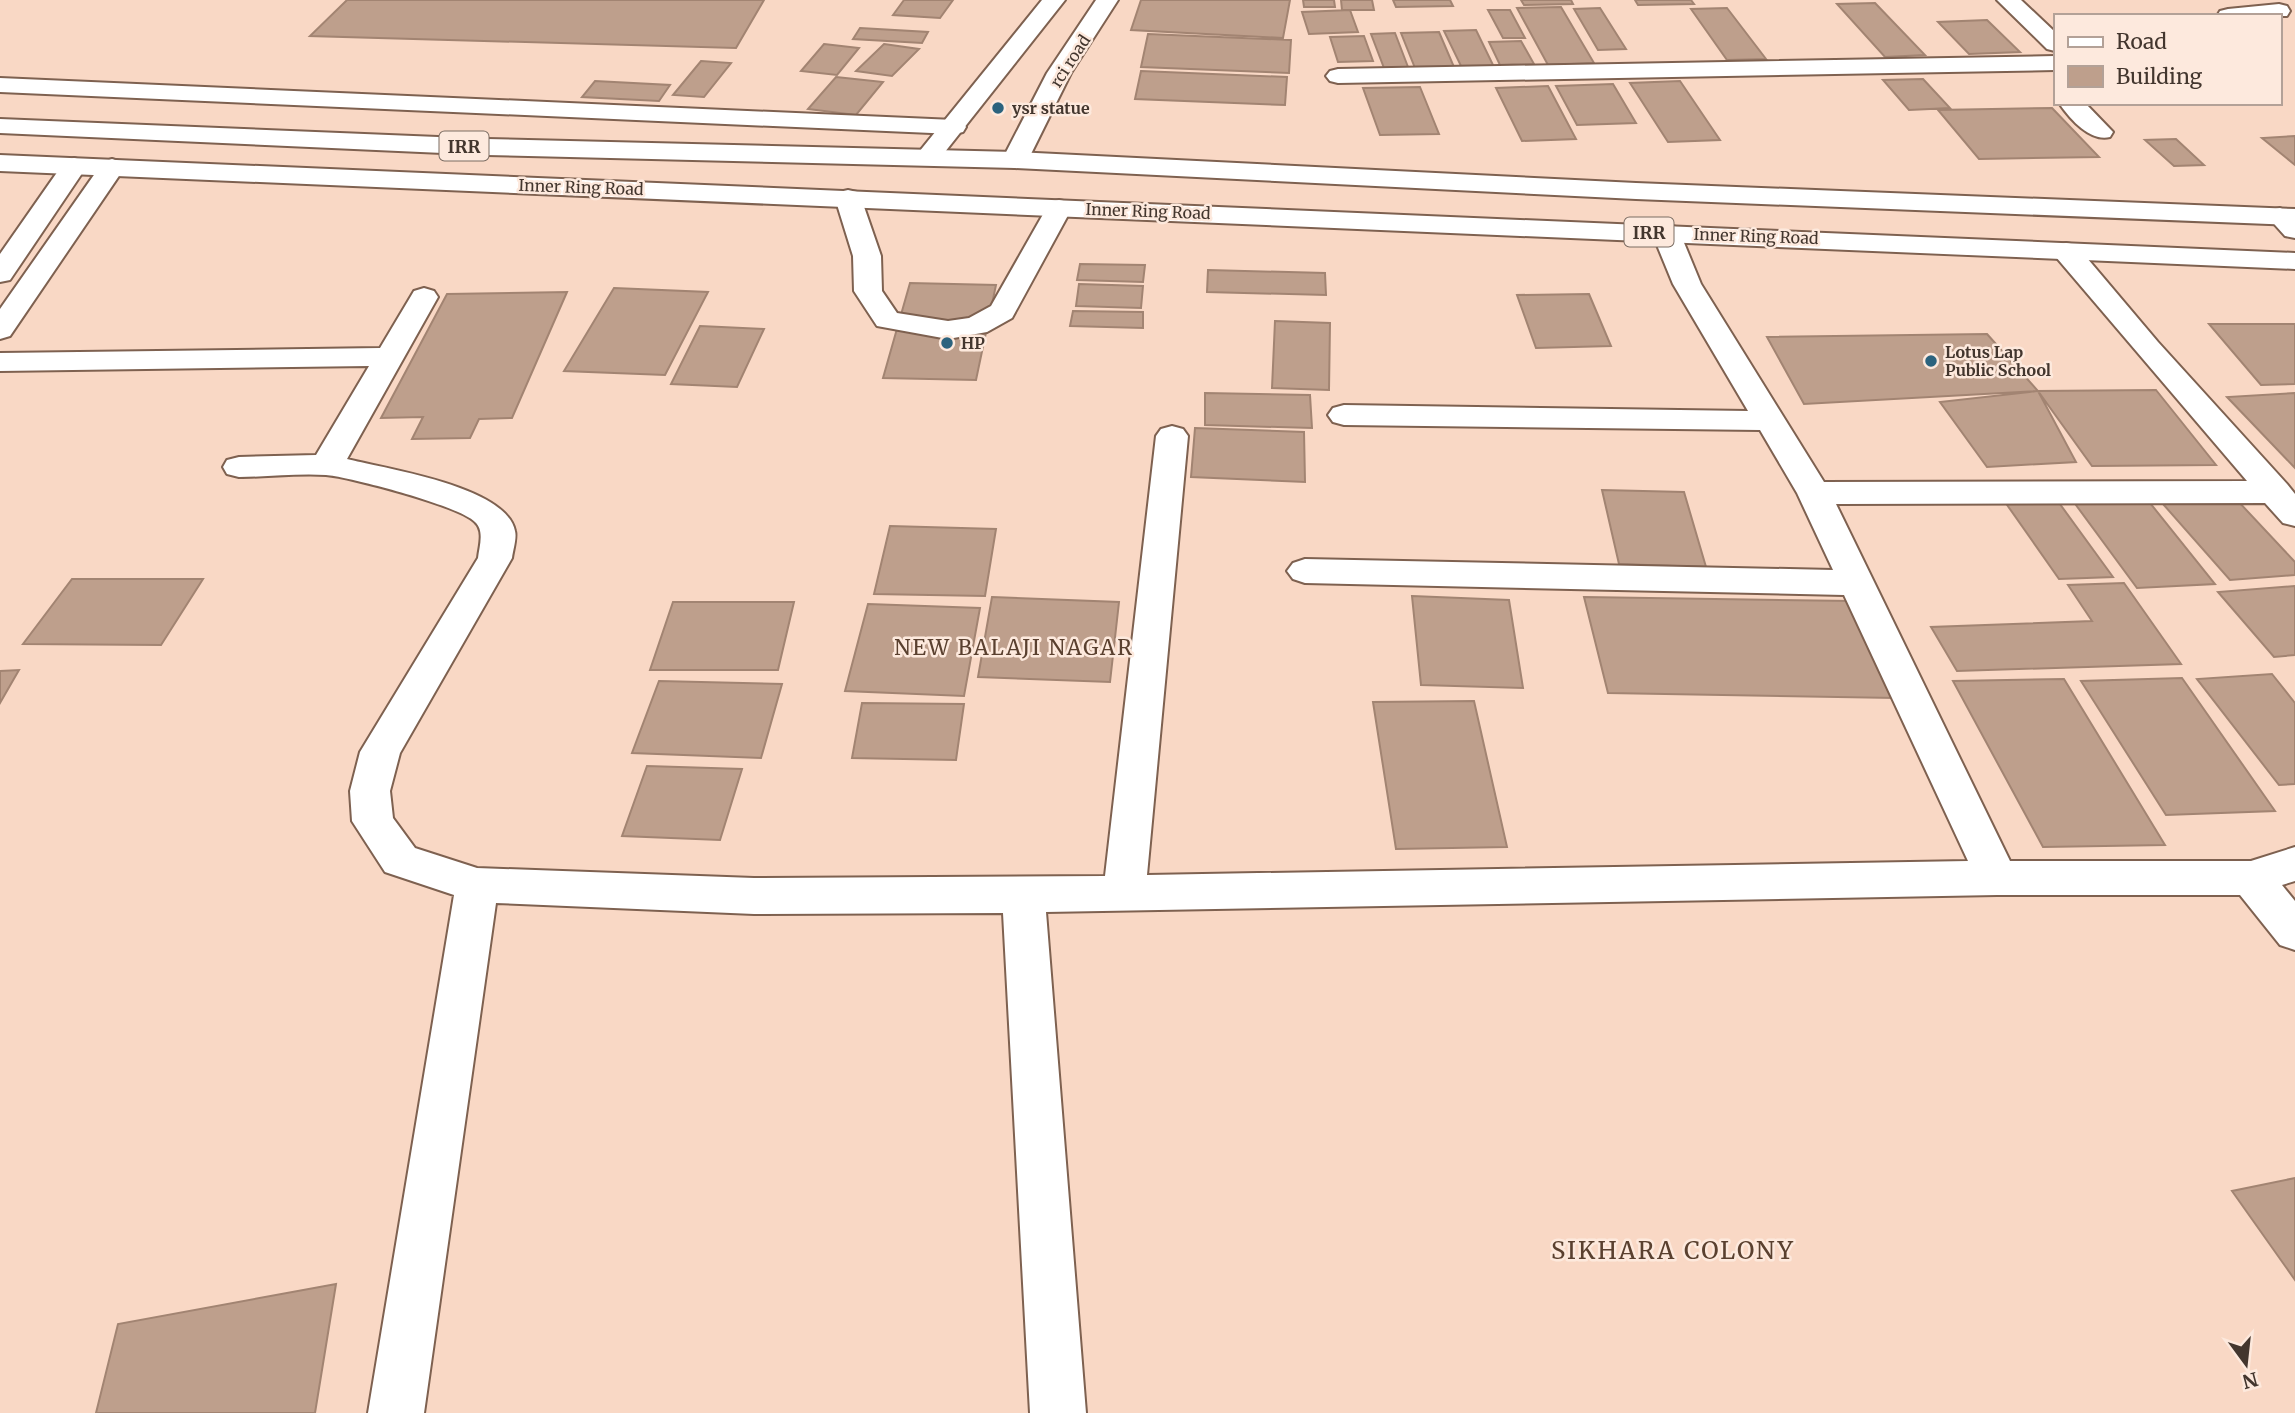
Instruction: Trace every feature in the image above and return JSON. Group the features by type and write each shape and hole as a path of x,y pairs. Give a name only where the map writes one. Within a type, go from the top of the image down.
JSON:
{"main road":[{"path":"928,157 1054,0"},
{"name":"rci road","path":"1015,160 1059,73 1107,0"},
{"path":"2008,0 2054,43"},
{"path":"2248,14 2279,11"},
{"path":"1338,76 2054,63"},
{"path":"2029,64 2054,88"},
{"path":"0,85 954,127"},
{"path":"2073,105 2101,132"},
{"name":"Inner Ring Road","path":"0,126 487,147 1015,160 2290,221"},
{"name":"Inner Ring Road","path":"0,163 2295,261"},
{"path":"0,274 74,166"},
{"path":"0,330 113,167"},
{"path":"848,198 867,256 868,291 887,320 948,330 977,326 1002,312 1059,208"},
{"path":"1666,233 1687,284 1814,493 1997,878"},
{"path":"2066,251 2147,348 2285,504"},
{"path":"327,465 424,297"},
{"path":"0,362 389,358"},
{"path":"1344,415 1771,421"},
{"path":"1124,893 1172,436"},
{"path":"239,467 327,465 438,492 489,515 498,531 495,558 380,752 370,791 373,821 400,860 477,885 754,896 1023,895 1997,878 2251,878 2295,864"},
{"path":"1814,493 2285,504"},
{"path":"1305,571 1858,583"},
{"path":"2251,878 2295,932"},
{"path":"396,1413 477,885"},
{"path":"1023,895 1058,1413"}],"building":[{"path":"347,0 764,0 736,48 310,36"},
{"path":"904,0 953,0 940,18 893,15"},
{"path":"1141,0 1290,0 1283,38 1131,30"},
{"path":"1303,0 1334,0 1335,7 1304,7"},
{"path":"1341,0 1372,0 1374,10 1342,10"},
{"path":"1393,0 1450,0 1453,6 1396,7"},
{"path":"1521,0 1571,0 1573,4 1524,5"},
{"path":"1635,0 1691,0 1694,4 1638,5"},
{"path":"1875,3 1925,55 1885,57 1837,4"},
{"path":"1561,7 1594,63 1548,65 1517,8"},
{"path":"1600,8 1626,49 1598,50 1574,9"},
{"path":"1727,8 1766,59 1727,60 1691,9"},
{"path":"1350,10 1358,32 1309,34 1302,12"},
{"path":"1488,10 1510,10 1525,38 1503,38"},
{"path":"1987,20 2020,52 1969,54 1938,22"},
{"path":"860,28 928,32 922,43 853,39"},
{"path":"1476,30 1494,67 1462,68 1444,31"},
{"path":"1439,32 1454,67 1415,68 1401,33"},
{"path":"1395,33 1408,67 1384,68 1371,34"},
{"path":"1148,34 1291,40 1289,73 1141,67"},
{"path":"1364,36 1373,61 1338,62 1330,37"},
{"path":"1521,41 1534,64 1500,65 1489,42"},
{"path":"824,44 859,48 837,75 801,71"},
{"path":"884,44 919,49 892,76 856,71"},
{"path":"701,61 731,63 704,97 673,95"},
{"path":"1141,71 1287,77 1285,105 1135,99"},
{"path":"836,77 883,82 856,115 808,109"},
{"path":"1923,79 1950,108 1909,110 1883,80"},
{"path":"595,81 670,85 659,101 582,97"},
{"path":"1680,81 1720,140 1668,142 1630,83"},
{"path":"1613,84 1636,123 1577,125 1556,86"},
{"path":"1548,86 1576,139 1522,141 1496,88"},
{"path":"1420,87 1439,134 1380,135 1363,88"},
{"path":"2052,108 2099,157 1979,159 1938,110"},
{"path":"2295,136 2295,165 2262,138"},
{"path":"2176,139 2204,165 2174,166 2145,140"},
{"path":"1080,264 1145,265 1143,282 1077,280"},
{"path":"1208,270 1325,273 1326,295 1207,292"},
{"path":"910,283 996,285 976,380 883,378"},
{"path":"1079,284 1143,286 1141,308 1076,306"},
{"path":"614,288 708,292 665,375 564,371"},
{"path":"567,292 512,418 479,419 470,438 412,439 423,417 381,418 447,294"},
{"path":"1589,294 1611,346 1536,348 1517,295"},
{"path":"1073,311 1143,312 1143,328 1070,326"},
{"path":"1275,321 1330,323 1329,390 1272,388"},
{"path":"2209,324 2295,324 2295,384 2261,385"},
{"path":"700,326 764,329 737,387 671,384"},
{"path":"1987,334 2038,391 1804,404 1767,337"},
{"path":"2156,390 2216,465 2092,466 2038,391"},
{"path":"2038,391 2076,462 1987,467 1940,402"},
{"path":"1205,393 1310,395 1312,428 1205,425"},
{"path":"2295,393 2295,468 2227,397"},
{"path":"1195,428 1304,432 1305,482 1191,477"},
{"path":"1602,490 1684,492 1706,567 1619,564"},
{"path":"2146,498 2215,584 2137,588 2073,501"},
{"path":"2236,499 2295,562 2295,575 2230,580 2163,504"},
{"path":"2057,500 2113,577 2059,579 2005,502"},
{"path":"890,526 996,529 985,596 874,594"},
{"path":"72,579 203,579 161,645 23,644"},
{"path":"2124,583 2181,664 1957,671 1931,627 2092,621 2068,585"},
{"path":"2295,586 2295,655 2274,657 2218,592"},
{"path":"1412,596 1509,600 1523,688 1421,685"},
{"path":"992,597 1119,602 1110,682 978,677"},
{"path":"1584,597 1853,601 1895,698 1608,693"},
{"path":"673,602 794,602 778,670 650,670"},
{"path":"868,604 980,608 964,696 845,691"},
{"path":"19,670 0,703 0,671"},
{"path":"2272,674 2295,703 2295,784 2279,785 2197,679"},
{"path":"2182,678 2275,811 2166,815 2081,681"},
{"path":"2064,679 2165,845 2043,847 1953,681"},
{"path":"659,681 782,684 761,758 632,753"},
{"path":"1474,701 1507,847 1396,849 1373,702"},
{"path":"862,703 964,704 956,760 852,758"},
{"path":"647,766 742,769 720,840 622,836"},
{"path":"2295,1178 2295,1280 2232,1191"},
{"path":"336,1284 315,1413 96,1413 118,1324"}],"place":[{"name":"ysr statue","path":"998,108"},
{"name":"HP","path":"947,343"},
{"name":"Lotus Lap Public School","path":"1931,361"}],"district":[{"name":"NEW BALAJI NAGAR","path":"1014,647"},
{"name":"SIKHARA COLONY","path":"1673,1250"}]}
